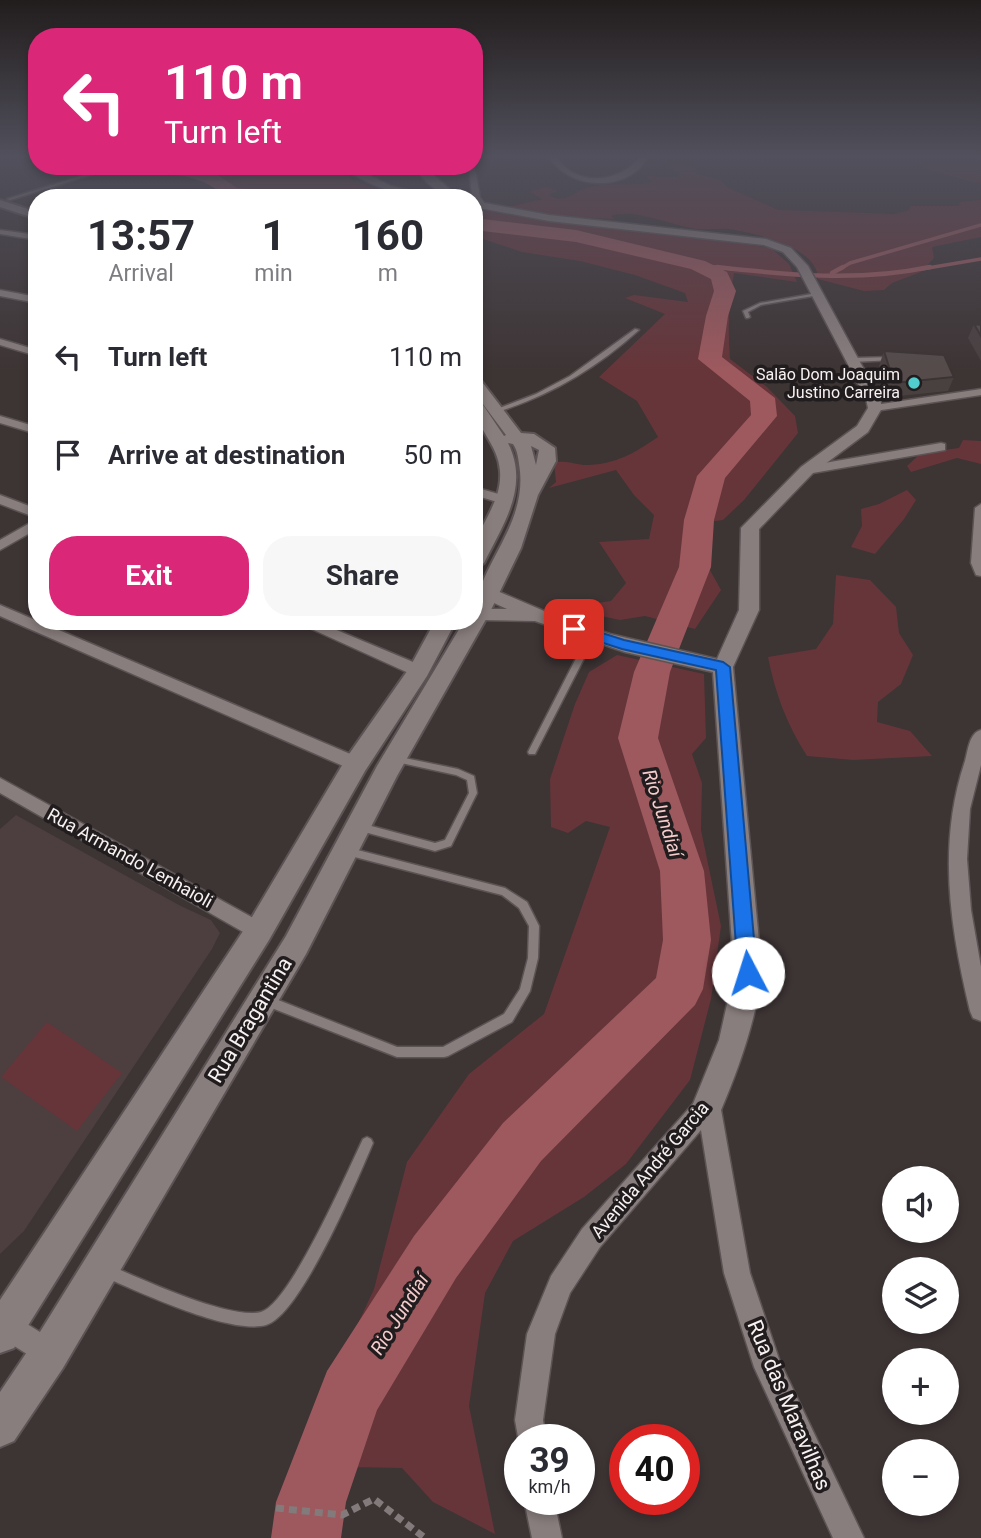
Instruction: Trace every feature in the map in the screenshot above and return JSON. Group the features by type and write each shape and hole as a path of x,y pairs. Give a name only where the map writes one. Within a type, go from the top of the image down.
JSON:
{"main road":[{"path":"483,415 516,436"},
{"path":"483,416 509,472 504,500 483,544"},
{"path":"497,443 516,436"},
{"name":"Rua Bragantina","path":"483,604 511,548 531,493 528,461 516,436"},
{"name":"Rua Bragantina","path":"2,1327 259,931 356,764 419,671 441,630"},
{"name":"Rua Bragantina","path":"0,1427 49,1354 296,945 394,759 468,630"}],"street":[{"path":"628,227 766,242 787,250 802,266 873,399 875,408 981,392"},
{"path":"0,232 28,236"},
{"path":"0,293 28,298"},
{"path":"0,342 28,350"},
{"name":"Avenida André Garcia","path":"529,1424 541,1334 560,1285 591,1238 708,1104 723,1072 741,1020 748,973 723,667 749,610 750,527 807,470 863,429 875,408"},
{"path":"0,419 28,428"},
{"path":"807,470 941,446"},
{"path":"483,494 504,500"},
{"path":"0,499 28,510"},
{"path":"981,508 981,572"},
{"path":"0,546 28,529"},
{"path":"483,604 538,617 622,644 723,667"},
{"path":"0,610 28,622"},
{"path":"46,630 356,764"},
{"path":"322,630 419,671"},
{"path":"981,736 961,808 957,872 971,974 981,1011"},
{"name":"Rua Armando Lenhaioli","path":"0,785 259,931"},
{"name":"Rua das Maravilhas","path":"708,1104 737,1273 768,1367 849,1538"},
{"path":"2,1327 49,1354"},
{"path":"542,1515 547,1538"}],"lane":[{"path":"748,317 745,311 760,304 817,294"},
{"path":"483,414 534,398 567,382 638,330"},
{"path":"852,359 901,359"},
{"path":"532,752 592,635"},
{"path":"358,827 435,847 448,843 473,793 471,778 458,772 394,759"},
{"path":"263,999 397,1052 444,1052 508,1018 525,990 534,958 534,926 523,905 505,892 345,851"},
{"path":"101,1268 150,1290 242,1321 268,1318 284,1303 305,1270 367,1143"}],"path":[{"path":"276,1508 342,1515 374,1499 425,1538"}],"shaded area":[{"path":"483,227 602,227 698,237 771,248 789,264 797,282 734,273 729,316 730,359 767,387 795,416 798,433 744,500 723,520 685,525 721,590 695,629 645,616 620,620 591,614 591,604 611,601 626,583 599,542 649,539 654,515 634,495 616,470 549,488 556,482 554,463 587,465 616,460 658,437 637,401 599,377 665,314 625,298 634,295 688,302 685,293 635,275 580,261 522,252 483,239"},
{"path":"686,227 981,227 981,237 932,247 934,258 921,272 892,283 884,290 864,291 818,279 808,258 769,238 729,229"},
{"path":"963,440 981,441 981,464 957,458 911,472 907,466 921,453 959,448"},
{"path":"907,490 916,500 875,554 851,547 862,526 861,509 879,504"},
{"path":"836,575 870,580 896,607 899,633 913,655 901,684 878,702 877,722 910,731 932,756 853,760 807,756 793,733 778,696 768,657 816,649 833,624"},
{"path":"617,655 704,674 706,738 692,754 702,783 701,830 721,926 711,999 690,1080 626,1164 584,1197 513,1241 485,1293 469,1406 495,1534 433,1502 402,1468 292,1466 374,1289 407,1162 469,1074 544,1014 610,827 586,821 568,833 551,827 550,779 575,704 589,672"},
{"path":"16,815 211,920 220,933 212,949 24,1231 0,1254 0,829"},
{"path":"47,1022 122,1073 77,1131 1,1077"}],"building":[{"path":"974,324 981,325 981,336"},
{"path":"884,351 944,355 954,377 894,383"}],"waterway":[{"name":"Rio Jundiaí","path":"306,1538 311,1502 350,1394 435,1257 522,1142 678,989 687,940 682,871 638,738 652,672 695,567 699,520 711,476 764,416 762,398 710,359 717,316 725,291 720,276 698,265 576,236 498,227"},
{"path":"840,269 850,263 975,227"},
{"path":"922,269 981,259"},
{"path":"698,265 733,269"},
{"path":"717,267 824,276 903,272 930,267"},
{"path":"832,273 843,267"}],"place":[{"name":"Salão Dom Joaquim Justino Carreira","path":"914,383"}],"route":[{"path":"574,629 688,661 723,667 748,973"}]}
